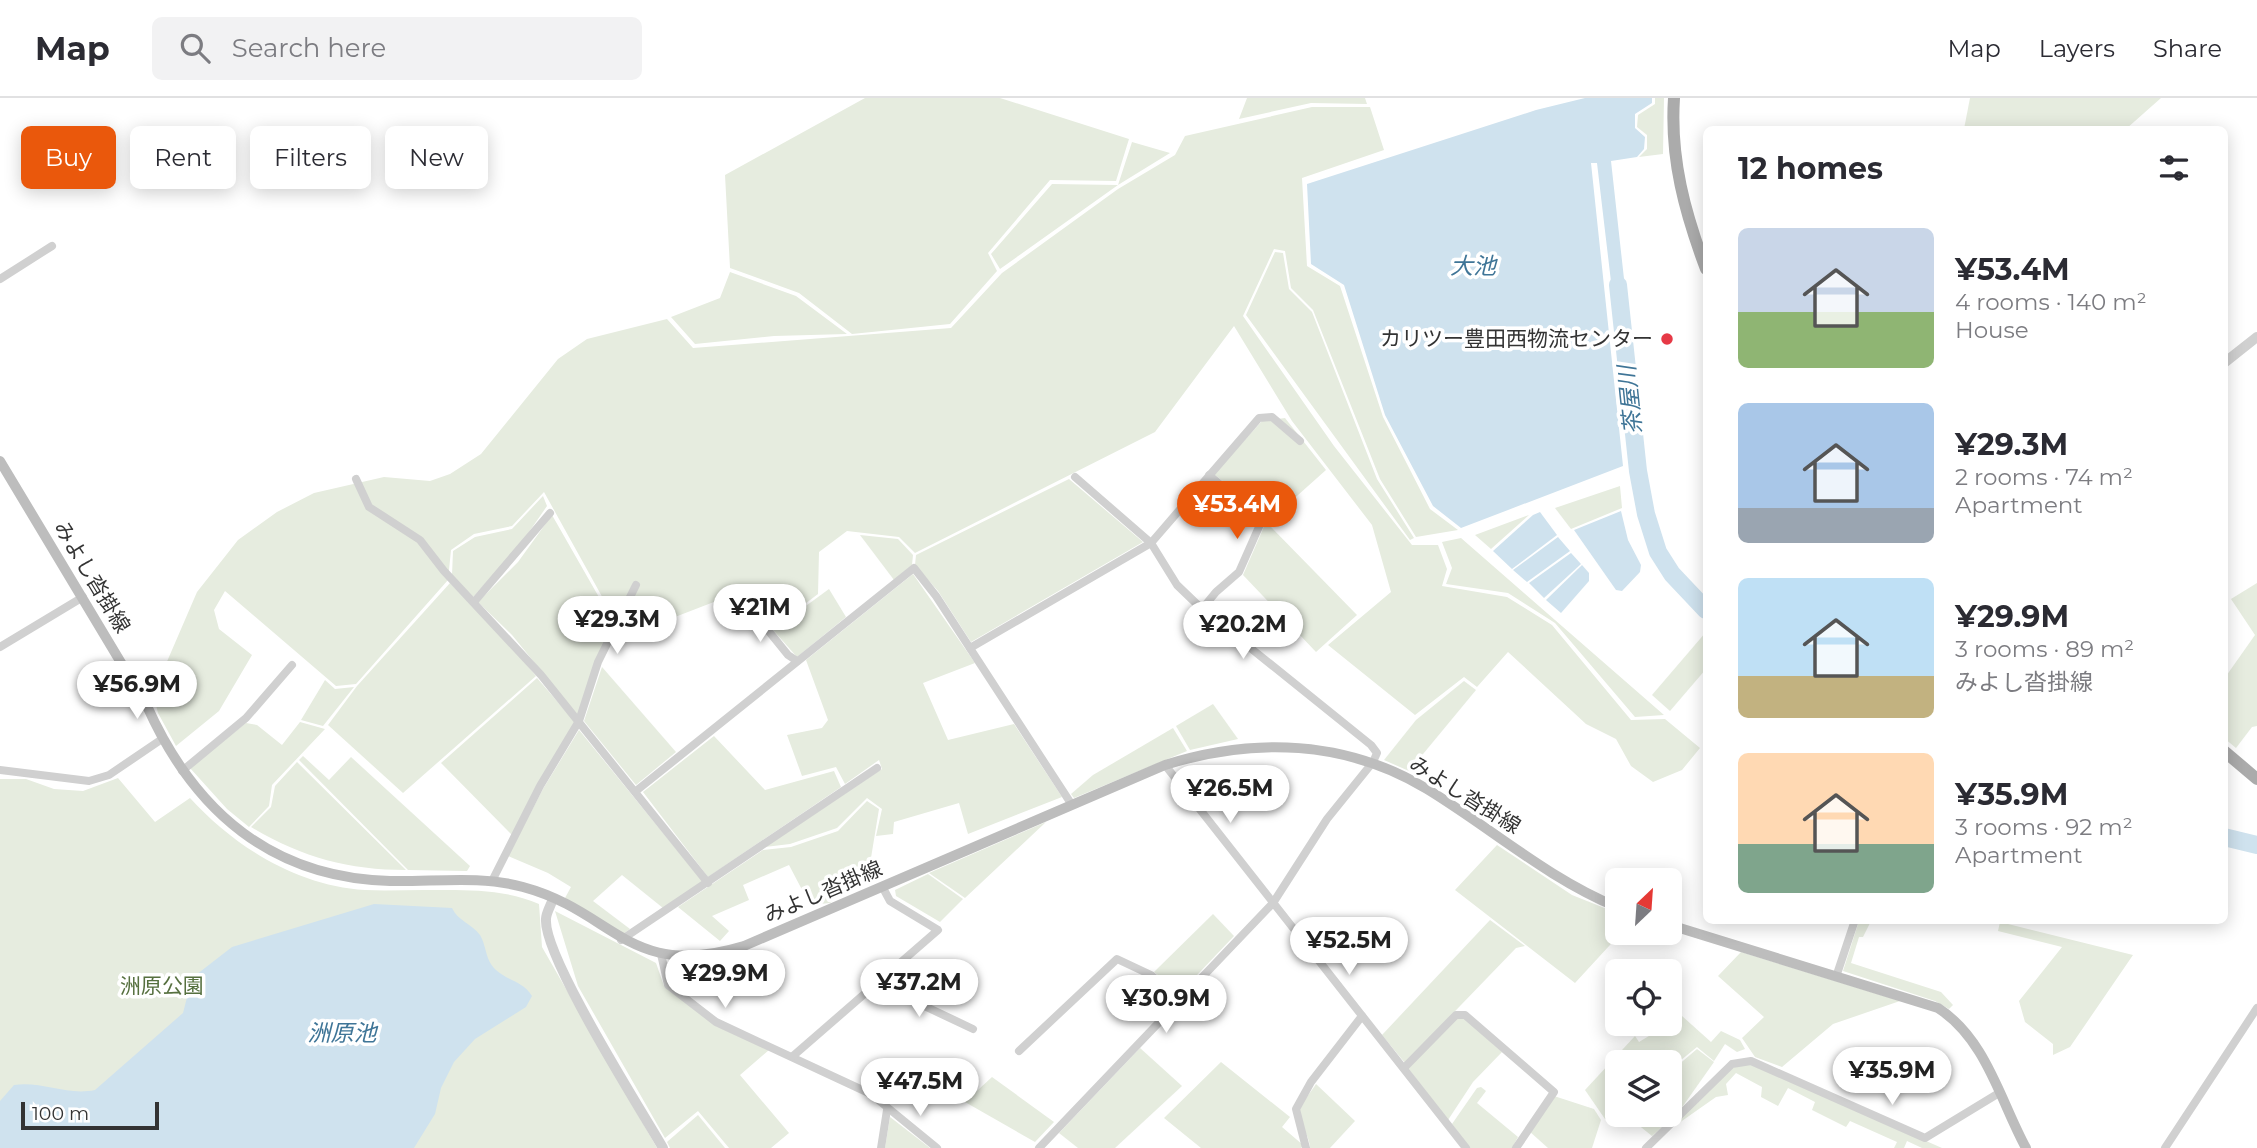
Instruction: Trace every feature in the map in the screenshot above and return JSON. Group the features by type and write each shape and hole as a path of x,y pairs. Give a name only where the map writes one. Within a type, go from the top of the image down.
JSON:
{"main road":[{"path":"1674,98 1675,158 1682,201 1703,260"},
{"name":"みよし沓掛線","path":"0,462 83,597 182,771 212,808 229,823 268,850 306,867 359,879 492,881 525,887 553,899 621,940 661,954 697,957 722,953 883,888 1165,765 1203,752 1248,746 1299,747 1373,762 1426,788 1568,883 1605,900"},
{"path":"2228,754 2257,779"},
{"path":"1682,928 1838,974 1917,1000 1952,1017 1965,1028 1978,1049 2026,1148"}],"street":[{"path":"0,279 52,246"},
{"path":"2228,360 2257,337"},
{"path":"970,648 1151,544 1259,418 1272,417 1300,440"},
{"path":"1202,609 1216,592 1239,572 1262,520 1209,475"},
{"path":"1039,1148 1273,902 1327,819 1373,762 1377,752 1202,609 1177,585 1151,544 1075,477"},
{"path":"356,479 369,508 420,540 439,566 517,647 708,883"},
{"path":"474,602 550,513"},
{"path":"636,791 914,568 970,648 1072,805"},
{"path":"492,881 540,786 579,721 598,662 636,585"},
{"path":"0,648 83,597"},
{"path":"745,602 788,655 797,661"},
{"path":"182,771 246,718 292,665"},
{"path":"0,771 89,780 109,775 162,739"},
{"path":"1165,765 1466,1148"},
{"path":"621,940 877,768"},
{"path":"793,1056 938,930 890,901 883,888"},
{"path":"553,899 545,918 547,931 564,975 663,1148"},
{"path":"1838,974 1854,924"},
{"path":"661,954 668,985 716,1022 793,1056 813,1069 851,1082 872,1094 887,1110 937,1148"},
{"path":"1019,1051 1117,959 1150,975 1180,1000"},
{"path":"878,984 973,1029"},
{"path":"2165,1148 2257,1008"},
{"path":"1404,1068 1456,1015 1465,1015 1554,1092 1516,1148"},
{"path":"1306,1148 1296,1109 1311,1082 1362,1016"},
{"path":"1646,1148 1732,1064 1751,1061 1925,1138 2000,1093"},
{"path":"881,1148 887,1110"}],"green space":[{"path":"865,98 1000,98 1129,139 1116,181 1050,180 988,253 997,271 950,324 852,334 799,293 730,268 725,175"},
{"path":"1247,98 1365,98 1367,104 1311,103 1239,119"},
{"path":"1655,98 1664,98 1663,154 1639,157 1647,149 1647,135 1637,127 1638,115 1655,104"},
{"path":"1970,98 2161,98 2129,126 1965,126"},
{"path":"1312,107 1370,107 1384,150 1302,178 1307,266 1340,286 1383,417 1430,509 1458,530 1416,537 1380,479 1313,310 1291,288 1285,251 1274,249 1243,316 1334,446 1412,545 1438,545 1447,569 1442,586 1507,597 1552,625 1631,720 1665,719 1700,748 1682,770 1653,782 1631,766 1616,739 1586,724 1508,652 1477,687 1464,677 1415,715 1328,645 1391,592 1372,525 1292,421 1234,326 1155,432 915,553 899,537 847,531 819,552 818,594 773,628 746,597 719,600 675,617 646,599 615,620 544,492 512,526 474,534 451,550 448,580 356,684 336,686 225,591 214,610 219,629 252,655 219,711 176,746 158,713 153,694 197,592 238,540 277,512 314,493 384,477 430,481 450,474 481,454 558,359 587,339 667,319 693,348 951,328 1002,273 1118,189 1175,155 1185,136"},
{"path":"1132,142 1170,153 1118,185"},
{"path":"1052,184 1118,185 1000,269 991,254"},
{"path":"1275,252 1283,253 1289,289 1312,312 1377,479 1414,538 1410,540 1246,315"},
{"path":"730,272 796,296 847,334 774,336 695,344 671,317 720,298"},
{"path":"1285,418 1326,470 1270,520 1214,474 1262,421"},
{"path":"1069,479 1143,542 971,642 938,591 915,565 916,555"},
{"path":"1620,486 1622,508 1571,529 1555,508"},
{"path":"543,496 547,506 520,545 473,597 452,575 453,551 475,537 512,529"},
{"path":"552,515 616,627 578,716 512,635 478,602 518,562"},
{"path":"1529,515 1491,549 1475,535"},
{"path":"1266,522 1357,615 1316,652 1243,575"},
{"path":"860,535 898,539 913,555 912,565 894,580"},
{"path":"1461,538 1664,715 1635,717 1555,623 1508,593 1446,584 1452,568 1442,542"},
{"path":"913,574 975,663 923,683 948,740 1014,724 1062,797 968,834 959,803 894,822 893,834 876,836 882,809 867,798 837,828 790,844 765,847 882,769 879,760 845,784 836,767 802,776 787,735 822,728 828,720 806,660"},
{"path":"450,583 505,639 536,676 403,793 328,725 357,686"},
{"path":"2257,583 2257,726 2252,727 2236,748 2228,741 2228,673 2255,635 2231,599"},
{"path":"829,589 846,617 797,657 773,630"},
{"path":"1703,636 1703,672 1670,711 1652,695"},
{"path":"602,667 676,752 636,785 584,721"},
{"path":"537,678 575,722 512,835 441,763"},
{"path":"325,680 335,689 354,687 323,726 301,720"},
{"path":"1464,681 1476,690 1409,771 1384,760 1416,720"},
{"path":"1213,704 1238,739 1190,750 1176,726"},
{"path":"300,722 325,729 272,785 269,806 249,827 227,809 190,768 246,723 257,725 282,745"},
{"path":"1173,728 1187,751 1074,798 1071,794 1093,775"},
{"path":"579,730 703,882 663,908 622,875 593,901 630,929 622,935 565,898 571,887 548,873 508,856 543,789"},
{"path":"714,736 765,790 834,771 841,787 708,877 643,792"},
{"path":"303,756 329,780 351,757 470,866 467,871 408,870 299,760"},
{"path":"297,762 406,870 364,868 325,860 288,846 251,827 271,807 275,786"},
{"name":"洲原公園","path":"118,778 155,822 190,798 247,848 315,881 365,890 482,891 511,895 539,904 542,947 657,1148 0,1148 0,779 26,779 54,789 83,791"},
{"path":"867,801 879,809 870,864 830,903 810,905 789,865 743,885 749,900 712,916 729,931 720,941 678,907 763,850 791,847 838,831"},
{"path":"1046,822 965,898 929,873"},
{"path":"1497,845 1572,895 1605,908 1605,945 1610,945 1575,983 1455,890"},
{"path":"928,874 963,899 940,922 896,896 895,890"},
{"path":"555,911 656,963 664,986 716,1026 769,1050 740,1075 789,1133 771,1148 729,1148 698,1111 665,1138 578,986"},
{"path":"1213,914 1234,936 1180,993 1154,972"},
{"path":"1490,920 1525,946 1516,948 1405,1063 1382,1035"},
{"path":"1858,924 1870,924 1863,937 1859,937 1851,963 1941,992 1953,1005 1949,1009 1935,1001 1843,971"},
{"path":"2000,924 2008,924 2133,955 2070,1047 2053,1055 2053,1044 2025,1022 2019,1001 2062,947 1998,931"},
{"path":"1741,952 1900,1001 1833,1024 1782,1067 1755,1057 1742,1038 1764,1017 1718,976"},
{"path":"1682,1016 1711,1042 1721,1031 1740,1040 1745,1049 1737,1052 1725,1044 1714,1061 1697,1047 1682,1059 1682,1050 1622,1050 1635,1036 1639,1042 1649,1036 1682,1036"},
{"path":"1457,1018 1464,1018 1502,1052 1473,1082 1448,1120 1408,1068"},
{"path":"1140,1048 1182,1086 1115,1148 1078,1148 1059,1133"},
{"path":"1697,1049 1714,1062 1682,1107 1682,1062"},
{"path":"1221,1062 1290,1117 1282,1127 1303,1145 1301,1148 1201,1148 1164,1118"},
{"path":"1751,1064 1942,1148 1922,1148 1907,1141 1904,1148 1894,1148 1897,1142 1850,1121 1846,1127 1812,1110 1815,1102 1788,1088 1778,1106 1761,1097 1762,1087 1736,1073 1726,1084 1728,1095 1716,1097 1682,1121 1682,1117 1733,1067"},
{"path":"1605,1068 1605,1119 1585,1090"},
{"path":"992,1077 1054,1122 1035,1142 965,1102"},
{"path":"1316,1084 1355,1121 1330,1148 1310,1148 1300,1119 1301,1106"},
{"path":"1481,1087 1486,1091 1477,1103 1518,1137 1512,1148 1470,1148 1452,1124 1477,1088"},
{"path":"1554,1096 1594,1109 1601,1120 1592,1148 1548,1148 1529,1131"},
{"path":"698,1115 725,1148 670,1148 667,1142"},
{"path":"890,1117 930,1148 885,1148"},
{"path":"1641,1127 1662,1127 1652,1136"}],"water":[{"name":"大池","path":"1585,98 1652,98 1652,103 1635,114 1635,128 1645,137 1644,149 1637,157 1611,161 1627,306 1614,307 1597,163 1591,163 1623,466 1461,528 1433,506 1385,415 1344,285 1311,264 1307,184 1536,110"},
{"path":"1621,511 1628,540 1641,565 1640,572 1622,591 1616,590 1574,530"},
{"path":"1540,512 1557,535 1512,569 1493,551 1533,515"},
{"path":"1558,537 1570,551 1527,582 1513,570"},
{"path":"1571,553 1581,564 1544,598 1529,583"},
{"path":"1582,565 1589,573 1589,581 1561,613 1546,600"},
{"name":"洲原池","path":"374,904 452,908 480,935 492,966 524,987 532,996 526,1007 475,1039 454,1062 441,1088 435,1114 414,1148 0,1148 0,1101 14,1085 74,1091 95,1090 183,1013 192,978 232,947"}],"waterway":[{"name":"茶屋川","path":"1618,285 1638,471 1646,514 1658,552 1672,574 1703,607"},
{"name":"茶屋川","path":"2228,838 2257,845"}],"place":[{"name":"カリツー豊田西物流センター","path":"1667,339"}]}
